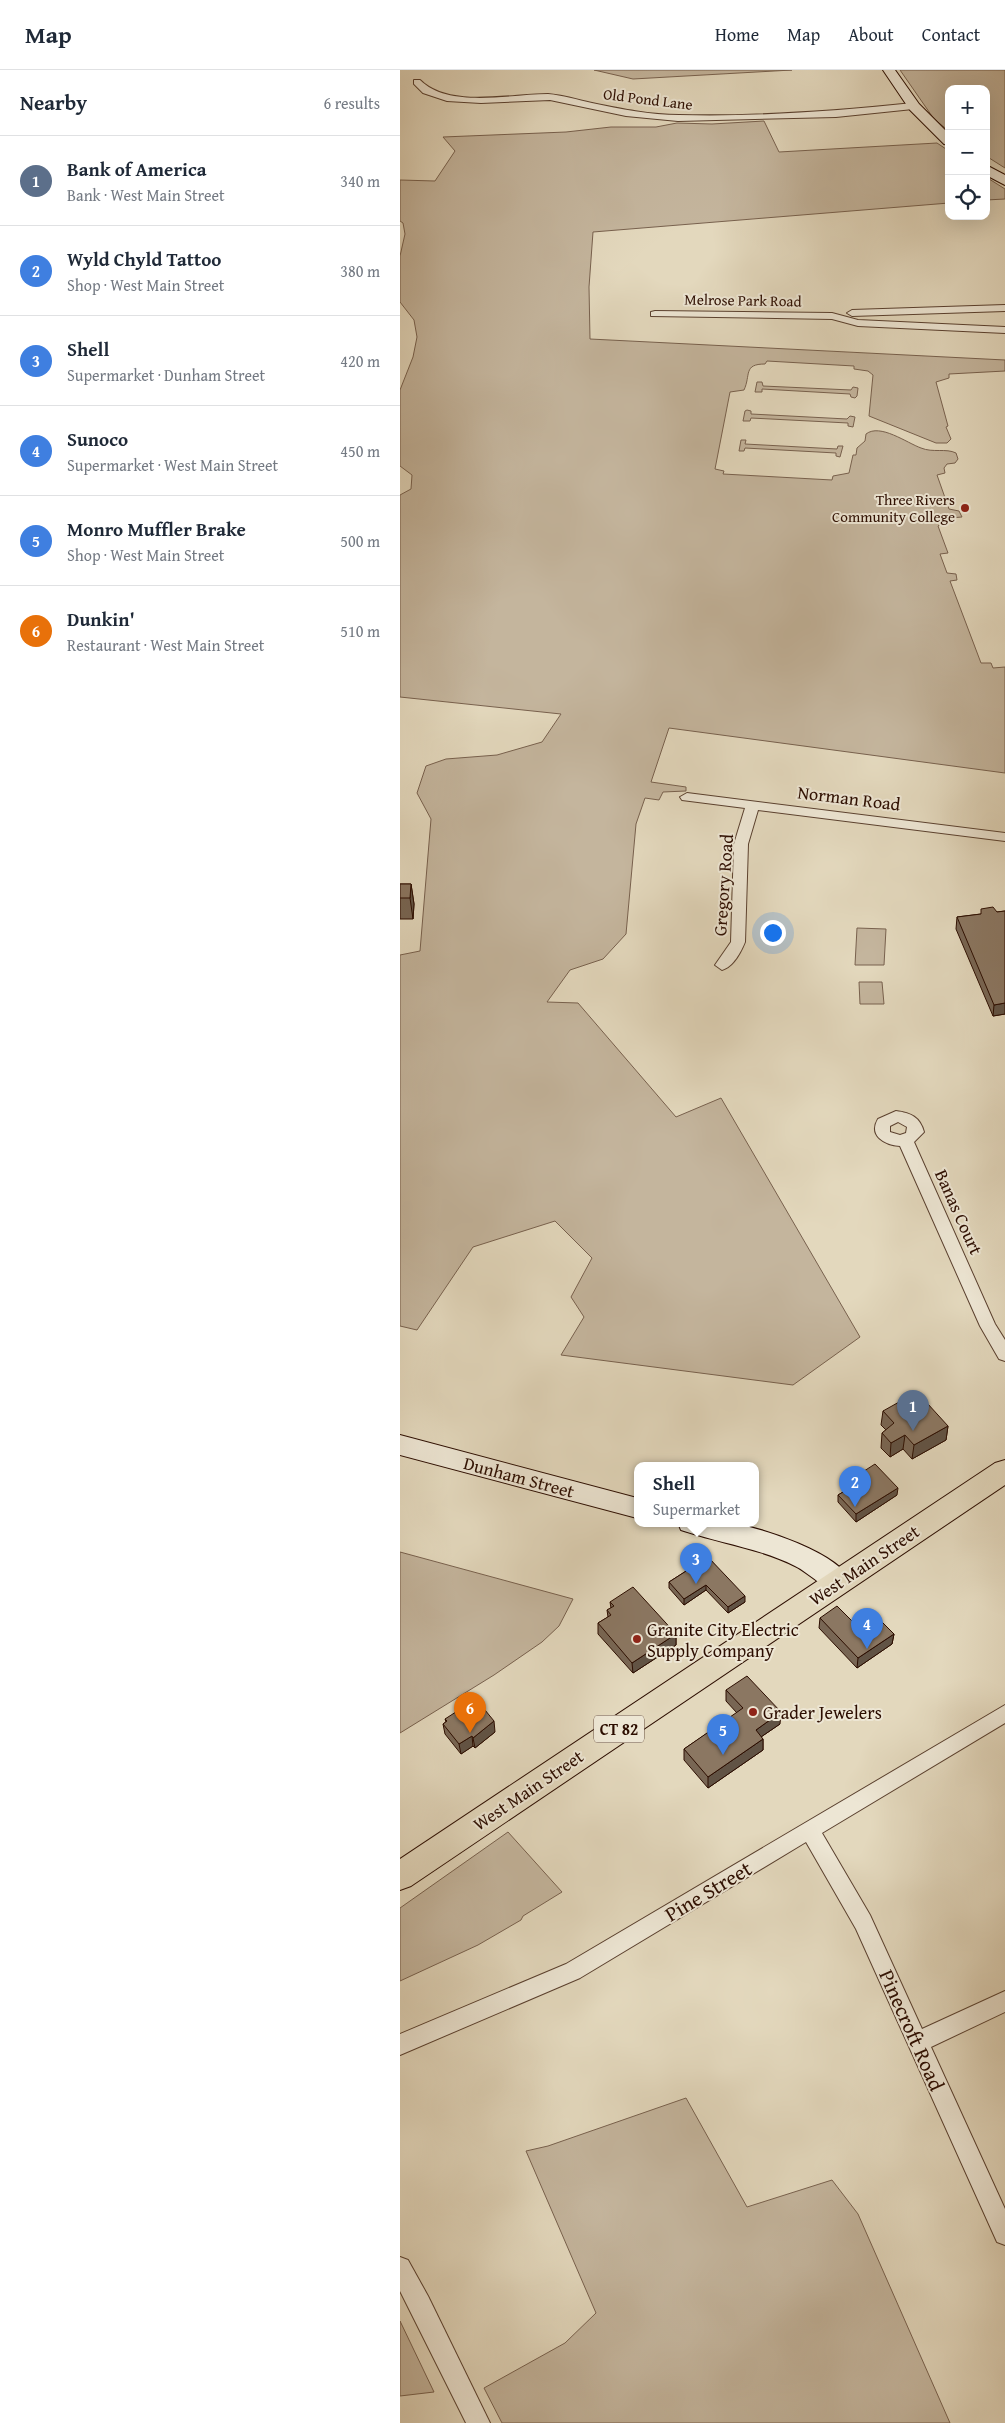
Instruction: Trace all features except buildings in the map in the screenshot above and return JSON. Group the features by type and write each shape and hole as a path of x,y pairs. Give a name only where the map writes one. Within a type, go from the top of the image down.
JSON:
{"main road":[{"path":"889,70 908,106 945,138"},
{"path":"990,172 1005,181"},
{"name":"Dunham Street","path":"400,1445 634,1507"},
{"name":"West Main Street","path":"400,1876 1005,1471"},
{"path":"704,1527 793,1552 825,1570 839,1582"}],"street":[{"name":"Old Pond Lane","path":"417,82 428,92 447,98 481,100 550,97 626,113 678,118 770,114 831,114 908,106"},
{"name":"Melrose Park Road","path":"655,314 832,316 874,312 1005,308"},
{"name":"Melrose Park Road","path":"832,316 858,322 1005,330"},
{"name":"Norman Road","path":"687,797 1005,837"},
{"name":"Gregory Road","path":"722,965 735,950 738,942 741,844 753,804"},
{"name":"Banas Court","path":"905,1140 988,1326 1005,1354"},
{"name":"Pine Street","path":"400,2045 573,1971 1005,1713"},
{"name":"Pinecroft Road","path":"810,1830 863,1922 1005,2234"},
{"path":"917,2042 1005,2001"},
{"path":"400,2268 420,2304 478,2423"}],"shaded area":[{"path":"594,70 792,70 633,79"},
{"path":"900,70 1005,70 1005,168 990,159 990,85 945,85 945,128 934,119"},
{"path":"764,121 779,152 937,143 945,148 945,203 593,232 589,287 590,339 1005,360 1005,371 949,374 949,378 936,382 948,426 946,427 951,439 947,443 936,443 869,416 873,375 868,371 854,369 854,366 767,361 765,364 753,366 749,371 744,390 730,392 715,469 724,471 723,474 832,480 833,476 849,473 853,455 856,455 857,448 865,441 866,434 872,431 886,432 915,446 926,449 956,453 958,459 955,463 947,464 944,468 945,473 937,475 949,509 959,511 962,517 949,518 938,526 948,553 940,554 947,573 956,574 957,580 950,581 981,663 991,663 993,668 1005,667 1005,773 669,728 651,782 686,787 686,791 663,792 659,800 645,798 636,824 626,934 603,959 570,970 547,1002 578,1003 676,1117 721,1098 860,1337 793,1385 561,1355 584,1317 571,1297 592,1258 555,1221 473,1247 417,1330 400,1326 400,955 420,951 431,819 417,793 426,766 446,759 497,755 542,742 561,714 400,697 400,495 411,489 412,475 400,466 400,390 413,357 417,337 414,320 400,302 400,256 405,234 403,223 400,221 400,180 435,181 455,151 443,137 566,132 611,127 656,127 677,123 712,124"},
{"path":"990,180 1005,189 1005,199 990,200"},
{"path":"757,382 762,382 763,386 851,390 853,387 858,388 855,398 851,397 850,394 762,389 762,392 755,392"},
{"path":"745,411 751,411 751,414 847,419 850,416 855,417 853,427 848,426 848,423 751,418 750,421 743,421"},
{"path":"741,440 746,440 745,444 837,449 838,446 843,446 840,457 836,456 836,453 745,448 744,451 739,451"},
{"path":"857,928 886,929 884,965 855,965"},
{"path":"859,982 882,982 884,1004 860,1004"},
{"path":"400,1552 573,1599 559,1626 542,1642 494,1675 400,1733"},
{"path":"508,1832 562,1892 523,1916 521,1920 478,1945 400,1981 400,1908"},
{"path":"686,2098 747,2207 832,2180 858,2214 950,2423 502,2423 484,2388 565,2343 596,2313 526,2151 548,2146"},
{"path":"400,2321 434,2392 400,2396"}],"place":[{"name":"Three Rivers Community College","path":"965,508"},
{"name":"Bank of America","path":"913,1431"},
{"name":"Wyld Chyld Tattoo","path":"855,1507"},
{"name":"Shell","path":"696,1584"},
{"name":"Granite City Electric Supply Company","path":"637,1639"},
{"name":"Sunoco","path":"867,1649"},
{"name":"Grader Jewelers","path":"753,1712"},
{"name":"Dunkin'","path":"470,1733"},
{"name":"Monro Muffler Brake","path":"723,1755"}]}
